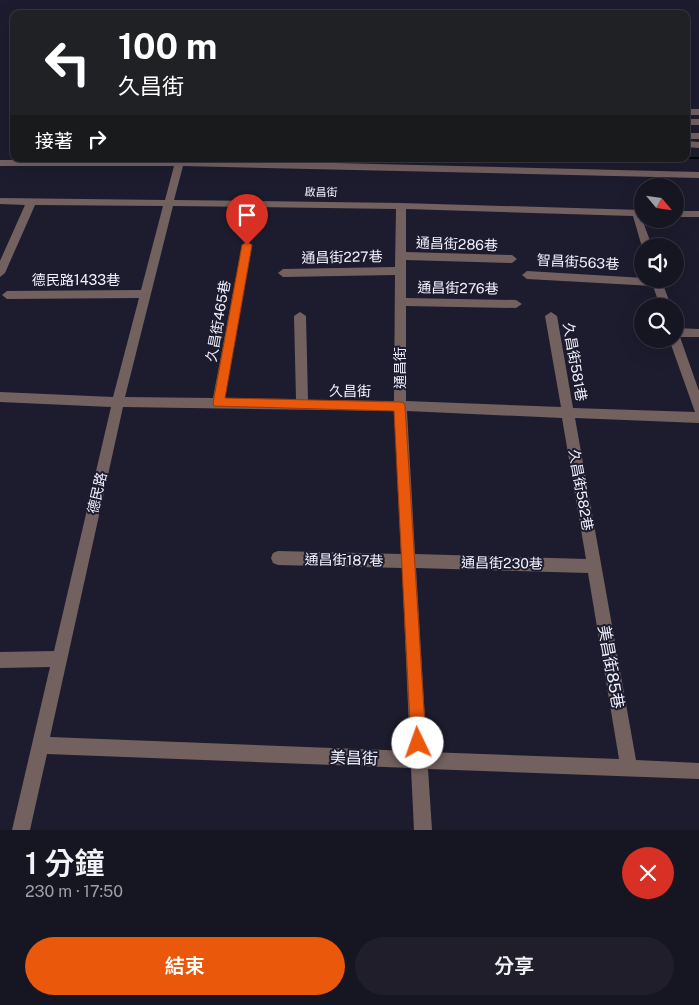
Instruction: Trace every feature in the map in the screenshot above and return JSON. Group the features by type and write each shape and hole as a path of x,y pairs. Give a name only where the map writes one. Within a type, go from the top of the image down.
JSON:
{"street":[{"path":"0,163 90,162"},
{"name":"德民路","path":"21,830 118,402 180,162"},
{"path":"217,162 699,175"},
{"name":"啟昌街","path":"0,201 401,206 634,213"},
{"path":"0,273 32,201"},
{"name":"通昌街","path":"401,206 400,406 423,830"},
{"path":"684,214 699,214"},
{"name":"久昌街465巷","path":"218,403 247,245"},
{"name":"通昌街286巷","path":"401,256 512,259"},
{"name":"通昌街227巷","path":"283,273 401,272"},
{"name":"智昌街563巷","path":"527,275 634,279"},
{"name":"德民路1433巷","path":"7,294 146,294"},
{"name":"通昌街276巷","path":"400,302 516,304"},
{"path":"300,316 302,406"},
{"name":"久昌街581巷","path":"551,316 568,414"},
{"path":"684,332 699,333"},
{"path":"678,348 699,409"},
{"name":"久昌街","path":"0,397 118,402 400,406 699,418"},
{"name":"久昌街582巷","path":"568,414 594,566"},
{"name":"通昌街187巷","path":"278,558 409,561"},
{"name":"通昌街230巷","path":"409,561 594,566"},
{"name":"美昌街85巷","path":"594,566 629,768"},
{"path":"0,660 59,659"},
{"name":"美昌街","path":"40,746 699,771"}],"waterway":[{"path":"690,158 699,158"}],"route":[{"path":"247,245 218,403 302,406 400,406 418,743"}]}
